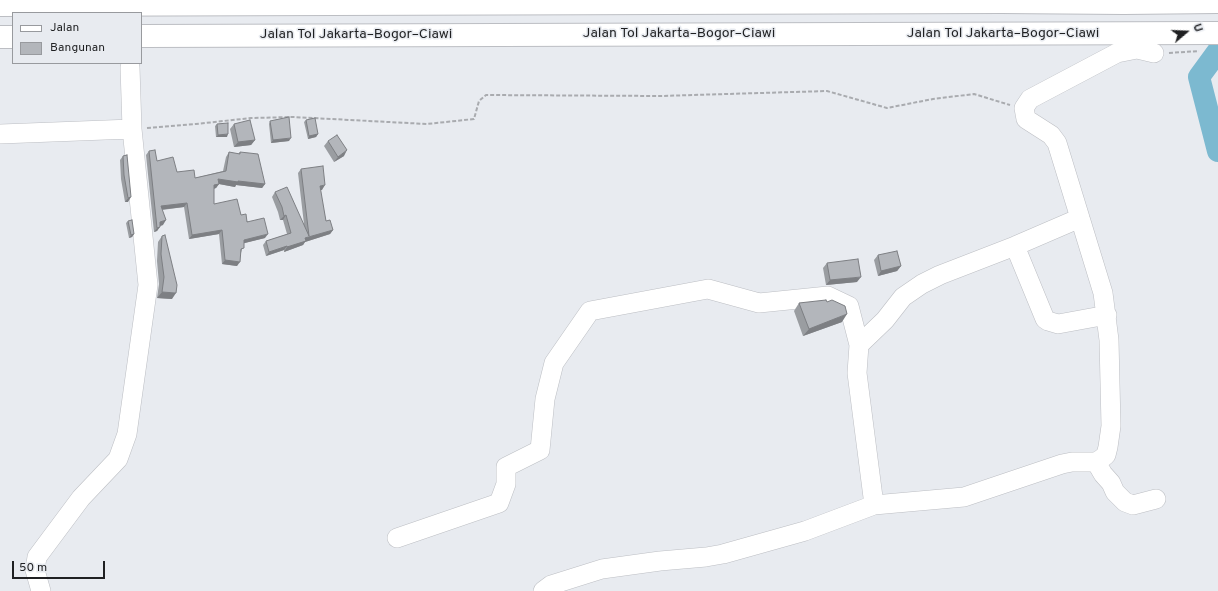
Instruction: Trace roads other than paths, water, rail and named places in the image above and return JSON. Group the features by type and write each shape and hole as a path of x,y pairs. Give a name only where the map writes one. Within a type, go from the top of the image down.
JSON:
{"highway":[{"path":"0,5 1218,2"},
{"name":"Jalan Tol Jakarta–Bogor–Ciawi","path":"142,36 1218,33"},
{"path":"0,37 12,37"}],"street":[{"path":"543,591 552,585 602,569 723,554 805,531 874,505 964,497 1062,464 1072,462 1096,462 1106,454 1110,431 1109,340 1107,315 1099,279 1056,143 1051,135 1026,119 1024,108 1030,99 1117,53 1137,48 1163,53"},
{"path":"41,591 35,570 37,557 81,498 118,459 127,434 148,285 132,129 130,67"},
{"path":"0,134 132,129"},
{"path":"859,345 884,320 903,297 922,284 940,275 1015,246 1080,218"},
{"path":"1015,246 1045,319 1058,324 1107,315"},
{"path":"397,538 499,503 506,484 506,467 540,450 545,399 554,363 590,311 708,289 759,303 828,296 849,306 859,345 857,373 874,505"},
{"path":"1096,462 1103,474 1111,483 1115,492 1125,502 1133,505 1156,499"}],"waterway":[{"path":"1218,51 1199,77 1218,151"}]}
